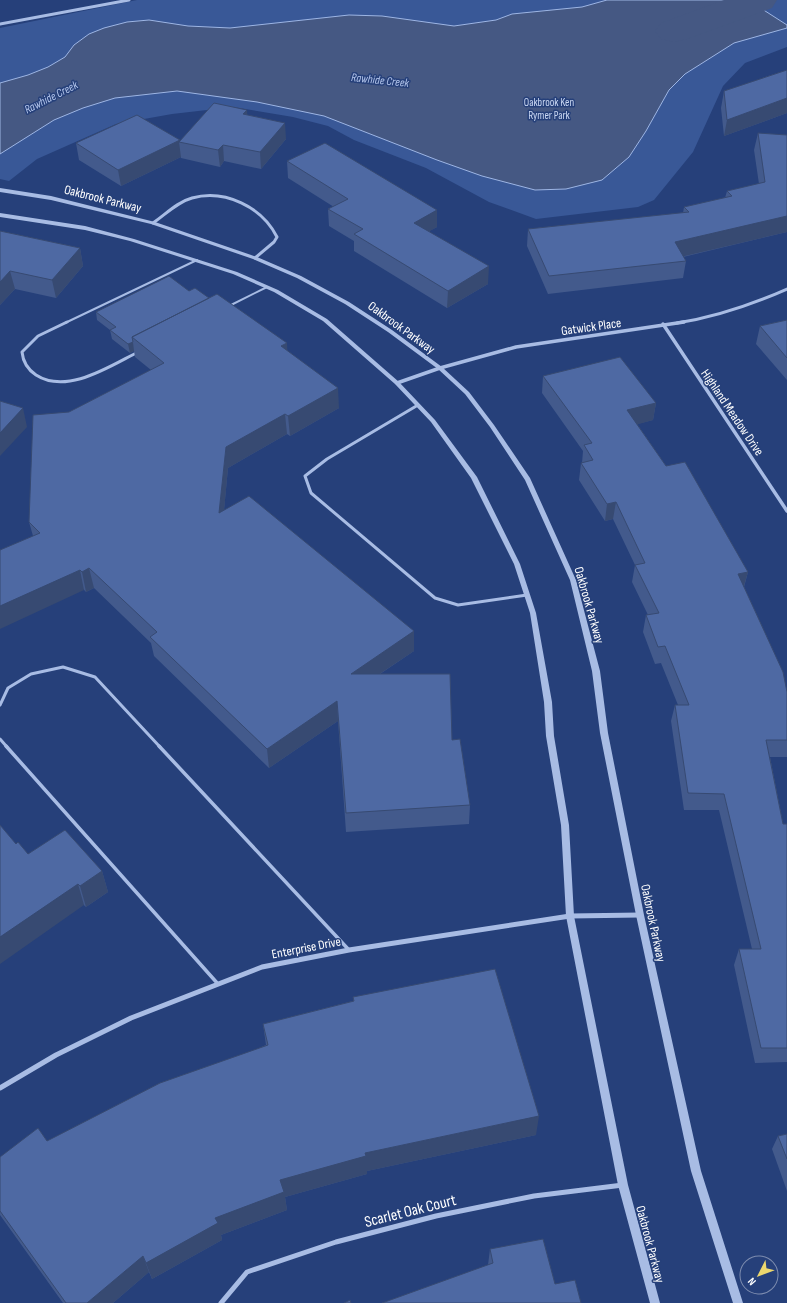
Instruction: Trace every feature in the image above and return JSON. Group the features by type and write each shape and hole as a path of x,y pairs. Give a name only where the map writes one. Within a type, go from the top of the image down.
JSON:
{"street":[{"path":"0,24 130,0"},
{"name":"Oakbrook Parkway","path":"0,190 51,198 153,223 255,258 299,277 347,303 390,331 440,368 467,393 492,426 528,480 573,580 596,671 604,733 640,915 696,1171 738,1303"},
{"path":"153,223 184,201 192,198 213,197 241,203 259,212 274,228 277,237 274,242 255,258"},
{"name":"Oakbrook Parkway","path":"0,215 85,228 132,240 235,273 267,287 325,320 397,384 433,421 474,477 517,564 536,628 548,702 550,736 565,825 570,916 623,1185 655,1303"},
{"name":"Gatwick Place","path":"397,384 440,368 516,347 542,342 581,339 663,324 698,320 748,306 787,289"},
{"name":"Highland Meadow Drive","path":"663,324 787,511"},
{"name":"Enterprise Drive","path":"0,1088 56,1055 131,1018 262,967 349,950 570,916 640,915"},
{"name":"Scarlet Oak Court","path":"221,1303 247,1272 336,1242 436,1216 534,1196 623,1185"}],"lane":[{"path":"139,351 90,376 63,383 38,378 23,363 22,352 38,336 197,260"},
{"path":"224,309 267,287"},
{"path":"418,405 327,459 305,476 310,494 435,598 458,605 527,595"},
{"path":"0,705 8,688 31,674 62,667 95,677 349,950"},
{"path":"0,739 218,984"}],"green space":[{"name":"Oakbrook Ken Rymer Park","path":"137,0 787,0 787,47 745,63 723,86 693,152 654,200 638,207 536,219 489,202 426,168 354,140 328,126 293,117 233,107 172,114 116,124 37,159 9,181 0,179 0,28"}],"water":[{"name":"Oakbrook Ken Rymer Park","path":"607,0 748,0 787,25 787,28 734,43 685,74 669,90 646,131 629,157 602,180 566,189 535,190 482,176 324,116 257,102 177,91 115,98 83,108 54,120 0,154 0,83 28,75 48,67 65,57 74,45 89,34 104,28 127,22 149,20 188,26 230,28 349,15 382,16 454,26 496,20 512,14 582,7"}],"building":[{"path":"787,70 787,98 727,120 724,91"},
{"path":"214,103 247,110 243,114 285,123 260,152 223,145 218,150 179,142"},
{"path":"137,115 180,140 118,170 76,143"},
{"path":"758,133 787,135 787,216 675,242 686,261 549,276 528,229 689,212 684,207 732,196 727,191 765,182"},
{"path":"325,143 437,210 414,223 489,266 448,291 354,234 363,229 328,209 348,199 287,161"},
{"path":"0,231 80,248 52,280 10,271 0,282"},
{"path":"169,276 189,291 195,288 209,298 132,337 133,342 128,344 110,330 116,327 96,312"},
{"path":"217,294 287,343 281,346 338,388 288,416 285,414 226,447 219,513 249,496 414,631 351,674 450,674 452,740 460,739 470,805 346,813 337,701 267,749 150,637 157,632 89,568 82,572 80,570 0,606 0,550 40,533 29,522 33,415 69,412 164,363 132,337"},
{"path":"787,320 787,358 760,326"},
{"path":"620,357 656,403 627,410 666,466 685,462 748,572 738,574 783,672 787,692 787,740 766,740 783,824 787,824 787,1048 761,1048 739,949 761,949 724,794 688,793 675,705 689,705 665,646 658,647 646,615 659,613 635,565 645,563 616,502 607,504 581,463 593,460 584,445 592,443 543,376"},
{"path":"0,401 23,408 0,433"},
{"path":"0,825 16,844 18,842 28,854 65,830 102,871 80,886 78,884 0,937"},
{"path":"495,969 539,1116 365,1153 366,1156 280,1180 284,1192 215,1218 218,1223 146,1263 143,1256 87,1303 66,1303 0,1211 0,1157 38,1128 47,1141 160,1083 268,1045 263,1024 354,1001 353,997"},
{"path":"787,1134 787,1159 778,1136"},
{"path":"543,1239 555,1284 575,1280 581,1303 382,1303 493,1263 490,1249"},
{"path":"350,1300 351,1303 344,1303"}],"waterway":[{"name":"Rawhide Creek","path":"674,31 759,0"}]}
